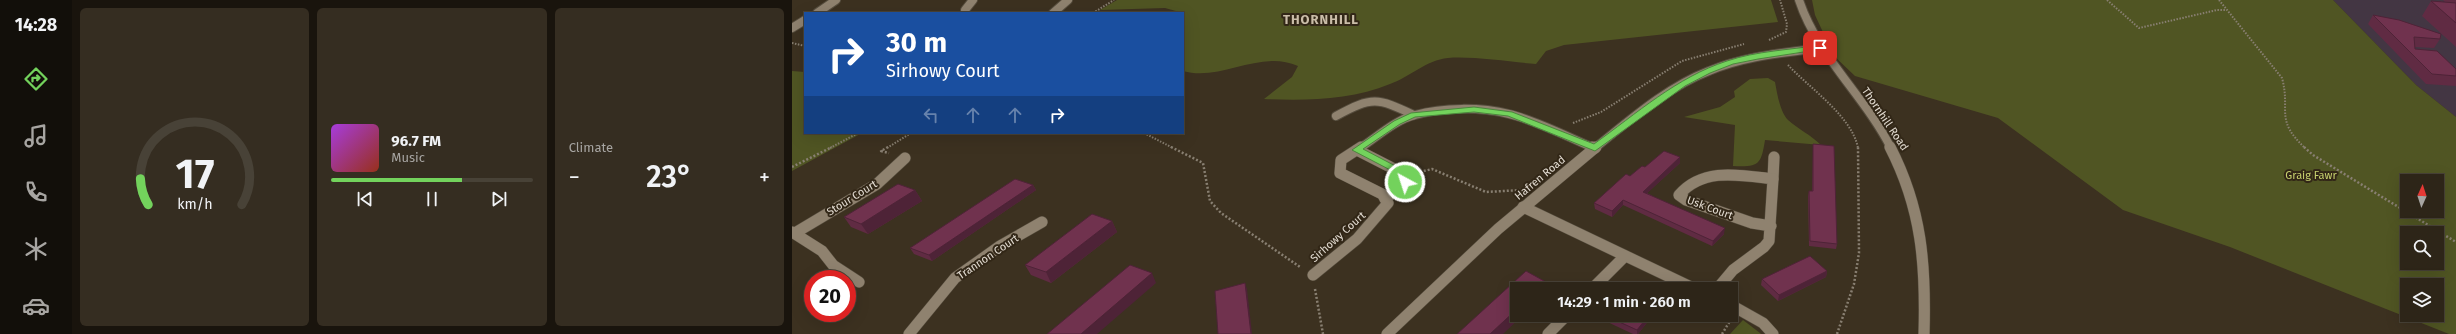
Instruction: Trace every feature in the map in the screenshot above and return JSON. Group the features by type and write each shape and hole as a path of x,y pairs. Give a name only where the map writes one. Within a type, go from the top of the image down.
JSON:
{"street":[{"path":"818,12 836,0"},
{"path":"966,12 965,10 973,0"},
{"path":"1055,12 1068,0"},
{"name":"Thornhill Road","path":"1799,0 1803,18 1820,48 1872,118 1895,154 1908,180 1920,223 1924,251 1926,292 1924,334"},
{"path":"792,28 804,21"},
{"name":"Hafren Road","path":"1387,334 1428,293 1523,208 1595,148 1683,84 1707,71 1731,62 1778,53 1820,48"},
{"path":"1336,116 1365,100 1380,99 1414,115"},
{"path":"1356,150 1402,173 1405,182 1385,199 1382,194 1340,174 1341,160 1356,150 1397,123 1414,115 1474,110 1510,114 1595,148"},
{"path":"1722,282 1728,274 1746,259 1762,250 1770,240 1774,156"},
{"name":"Stour Court","path":"859,282 833,265 822,251 794,232 877,184 905,158"},
{"name":"Usk Court","path":"1771,226 1752,223 1679,196 1682,190 1695,179 1725,174 1773,179"},
{"name":"Sirhowy Court","path":"1313,275 1357,239 1388,203 1385,199"},
{"path":"1523,208 1680,282"},
{"name":"Trannon Court","path":"909,334 956,278 1000,246 1042,222"},
{"path":"1599,282 1625,256"},
{"path":"1738,309 1763,324 1773,334"},
{"path":"1552,333 1561,322"}],"path":[{"path":"1095,12 1114,0"},
{"path":"1761,41 1769,40 1786,32 1787,24 1780,0"},
{"path":"2107,0 2138,28 2218,10 2227,10"},
{"path":"2219,0 2282,78 2286,93 2283,112 2291,135 2319,158 2456,242"},
{"path":"1769,40 1778,53 1813,92 1843,117 1855,136 1858,146 1858,253 1854,284 1837,334"},
{"path":"792,43 804,46"},
{"path":"1554,131 1601,112 1622,100 1636,88 1682,61 1716,50 1746,44"},
{"path":"792,167 856,134"},
{"path":"1146,134 1203,162 1210,201 1221,213 1313,275 1323,334"},
{"path":"1403,177 1432,169 1486,192 1523,190 1528,185"}],"shaded area":[{"path":"2333,0 2456,0 2456,117 2416,85"}],"green space":[{"path":"1117,0 1771,0 1778,22 1564,45 1546,51 1536,64 1480,58 1440,59 1425,65 1390,84 1360,93 1328,98 1280,100 1264,99 1292,77 1298,66 1284,62 1269,61 1212,72 1197,73 1184,71 1184,12 1165,8 1100,10"},
{"name":"Graig Fawr","path":"1812,0 2333,0 2416,85 2456,117 2456,334 2449,334 2419,322 2444,322 2444,278 2400,278 2400,315 2230,247 2123,210 1998,118 1855,76 1834,56 1815,15"},
{"path":"792,71 804,72 804,134 860,134 792,171"},
{"path":"1768,78 1775,82 1779,102 1785,117 1821,145 1765,140 1762,155 1757,163 1748,166 1733,166 1735,125 1684,117 1720,107 1735,97 1734,91 1750,79"},
{"path":"1743,320 1760,333 1761,334 1730,334"}],"building":[{"path":"2431,1 2456,3 2456,23"},
{"path":"2373,15 2399,20 2441,34 2440,39 2414,37 2415,49 2437,51 2456,69 2456,76 2432,74"},
{"path":"1813,144 1834,146 1837,244 1810,241 1809,191 1813,191"},
{"path":"1664,151 1680,157 1643,192 1725,228 1713,241 1623,200 1612,211 1594,203 1626,174 1630,176 1642,166 1645,167"},
{"path":"1015,179 1033,185 929,255 910,248"},
{"path":"898,184 915,190 861,224 844,217"},
{"path":"1092,214 1112,221 1046,272 1025,265"},
{"path":"1810,256 1827,271 1779,295 1762,279"},
{"path":"1130,265 1152,273 1081,334 1047,334"},
{"path":"1526,271 1546,282 1514,282"},
{"path":"1245,283 1251,334 1218,334 1215,291"},
{"path":"1510,286 1510,315 1490,334 1457,334"},
{"path":"1619,322 1643,322 1637,330"}],"district":[{"name":"THORNHILL","path":"1321,19"}],"route":[{"path":"1405,182 1402,173 1356,150 1397,123 1414,115 1442,111 1474,110 1510,114 1595,148 1683,84 1707,71 1731,62 1758,56 1820,48"}]}
